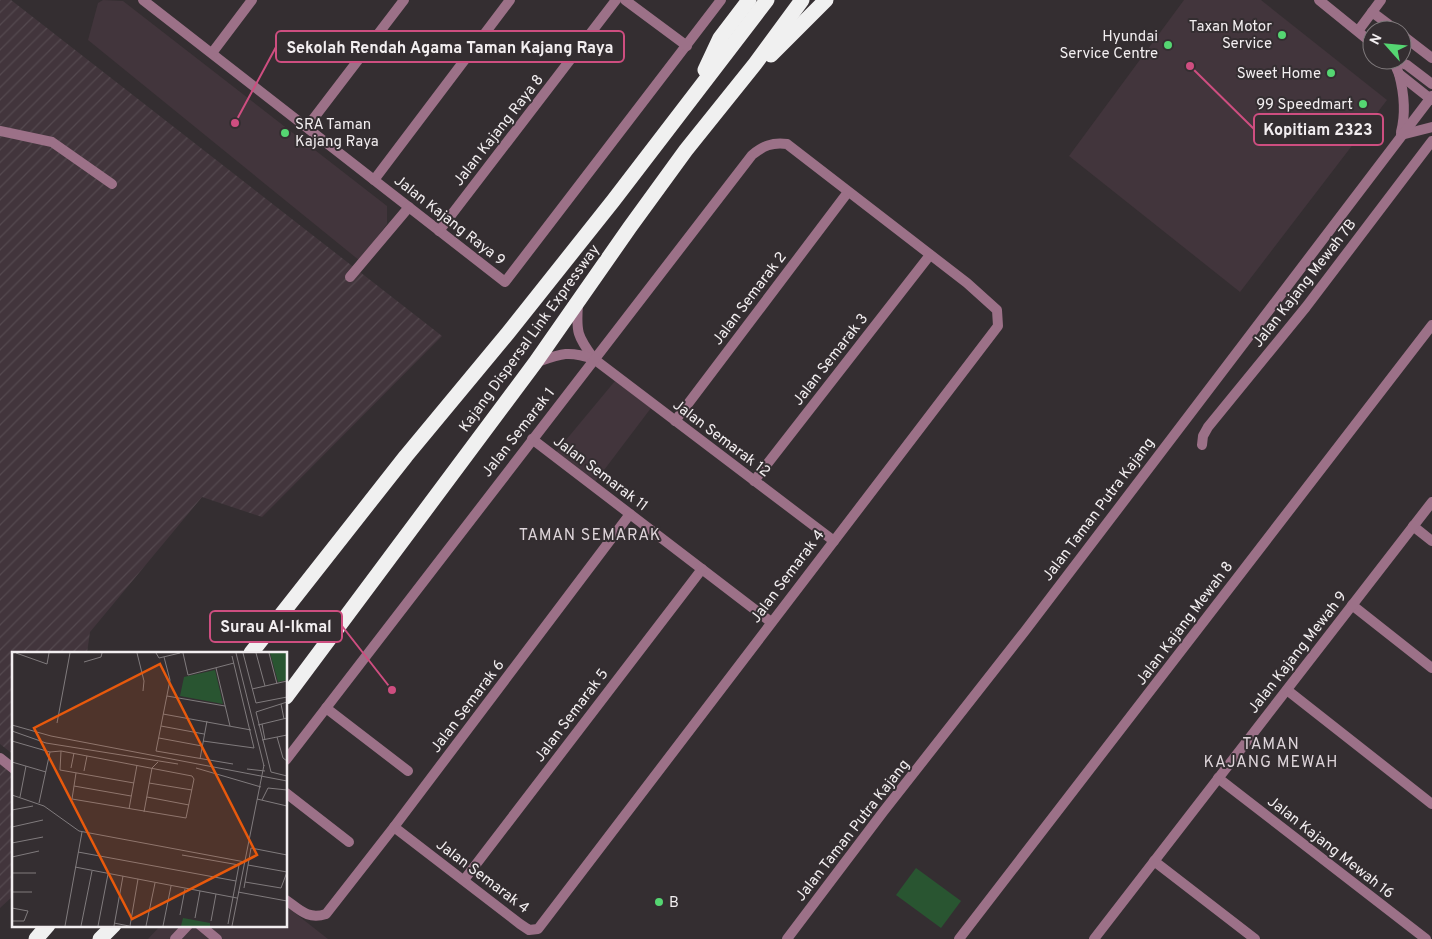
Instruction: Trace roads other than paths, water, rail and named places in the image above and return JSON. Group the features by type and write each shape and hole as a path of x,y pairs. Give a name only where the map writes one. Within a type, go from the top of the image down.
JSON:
{"highway":[{"path":"692,98 720,38 749,0"},
{"name":"Kajang Dispersal Link Expressway","path":"251,652 406,456 567,259 767,0"},
{"name":"Kajang Dispersal Link Expressway","path":"288,694 535,363 686,150 729,97 802,0"},
{"path":"729,97 826,0"},
{"path":"36,939 47,926"},
{"path":"100,939 113,926"}],"street":[{"name":"Jalan Kajang Raya 9","path":"143,0 505,282 721,0"},
{"path":"212,53 252,0"},
{"path":"307,127 404,0"},
{"path":"374,180 510,0"},
{"name":"Jalan Kajang Raya 8","path":"439,231 616,0"},
{"path":"625,0 687,46"},
{"path":"1319,0 1362,34"},
{"path":"1358,31 1381,0"},
{"path":"1372,12 1383,20"},
{"path":"1412,43 1432,58"},
{"path":"1412,69 1432,84"},
{"path":"1397,70 1402,86 1404,108 1400,136 1432,127"},
{"path":"1399,74 1431,98"},
{"name":"Jalan Taman Putra Kajang","path":"787,939 1025,631 1400,136 1431,98"},
{"path":"0,131 52,142 112,184"},
{"name":"Jalan Kajang Mewah 7B","path":"1202,445 1203,436 1208,427 1306,307 1432,141"},
{"name":"Jalan Semarak 1","path":"288,757 752,155 762,147 776,143 787,144"},
{"name":"Jalan Semarak 4","path":"394,827 529,930 538,929 998,326 997,310 967,283 787,144"},
{"name":"Jalan Semarak 2","path":"675,421 848,192"},
{"path":"350,277 409,207"},
{"name":"Jalan Semarak 3","path":"754,481 930,255"},
{"name":"Jalan Semarak 12","path":"578,301 577,334 594,359 834,541"},
{"name":"Jalan Kajang Mewah 8","path":"959,939 1432,325"},
{"name":"Jalan Semarak 12","path":"535,363 558,354 575,353 594,359"},
{"name":"Jalan Semarak 11","path":"532,439 771,622"},
{"name":"Jalan Kajang Mewah 9","path":"1094,939 1432,502"},
{"name":"Jalan Semarak 6","path":"288,901 306,914 317,917 326,914 630,514"},
{"path":"1413,526 1432,541"},
{"name":"Jalan Semarak 5","path":"464,880 702,569"},
{"path":"1352,605 1432,668"},
{"path":"1287,690 1432,804"},
{"path":"326,708 408,771"},
{"path":"0,758 12,767"},
{"name":"Jalan Kajang Mewah 16","path":"1218,778 1426,939"},
{"path":"288,795 349,842"},
{"path":"1154,861 1255,939"},
{"path":"175,939 187,926"},
{"path":"201,926 217,939"}],"place":[{"name":"Taxan Motor Service","path":"1282,35"},
{"name":"Hyundai Service Centre","path":"1168,45"},
{"name":"Kopitiam 2323","path":"1190,66"},
{"name":"Sweet Home","path":"1331,73"},
{"name":"99 Speedmart","path":"1363,104"},
{"name":"Sekolah Rendah Agama Taman Kajang Raya","path":"235,123"},
{"name":"SRA Taman Kajang Raya","path":"285,133"},
{"name":"Surau Al-Ikmal","path":"392,690"},
{"name":"B","path":"659,902"}],"district":[{"name":"TAMAN SEMARAK","path":"590,534"},
{"name":"TAMAN KAJANG MEWAH","path":"1271,752"}]}
